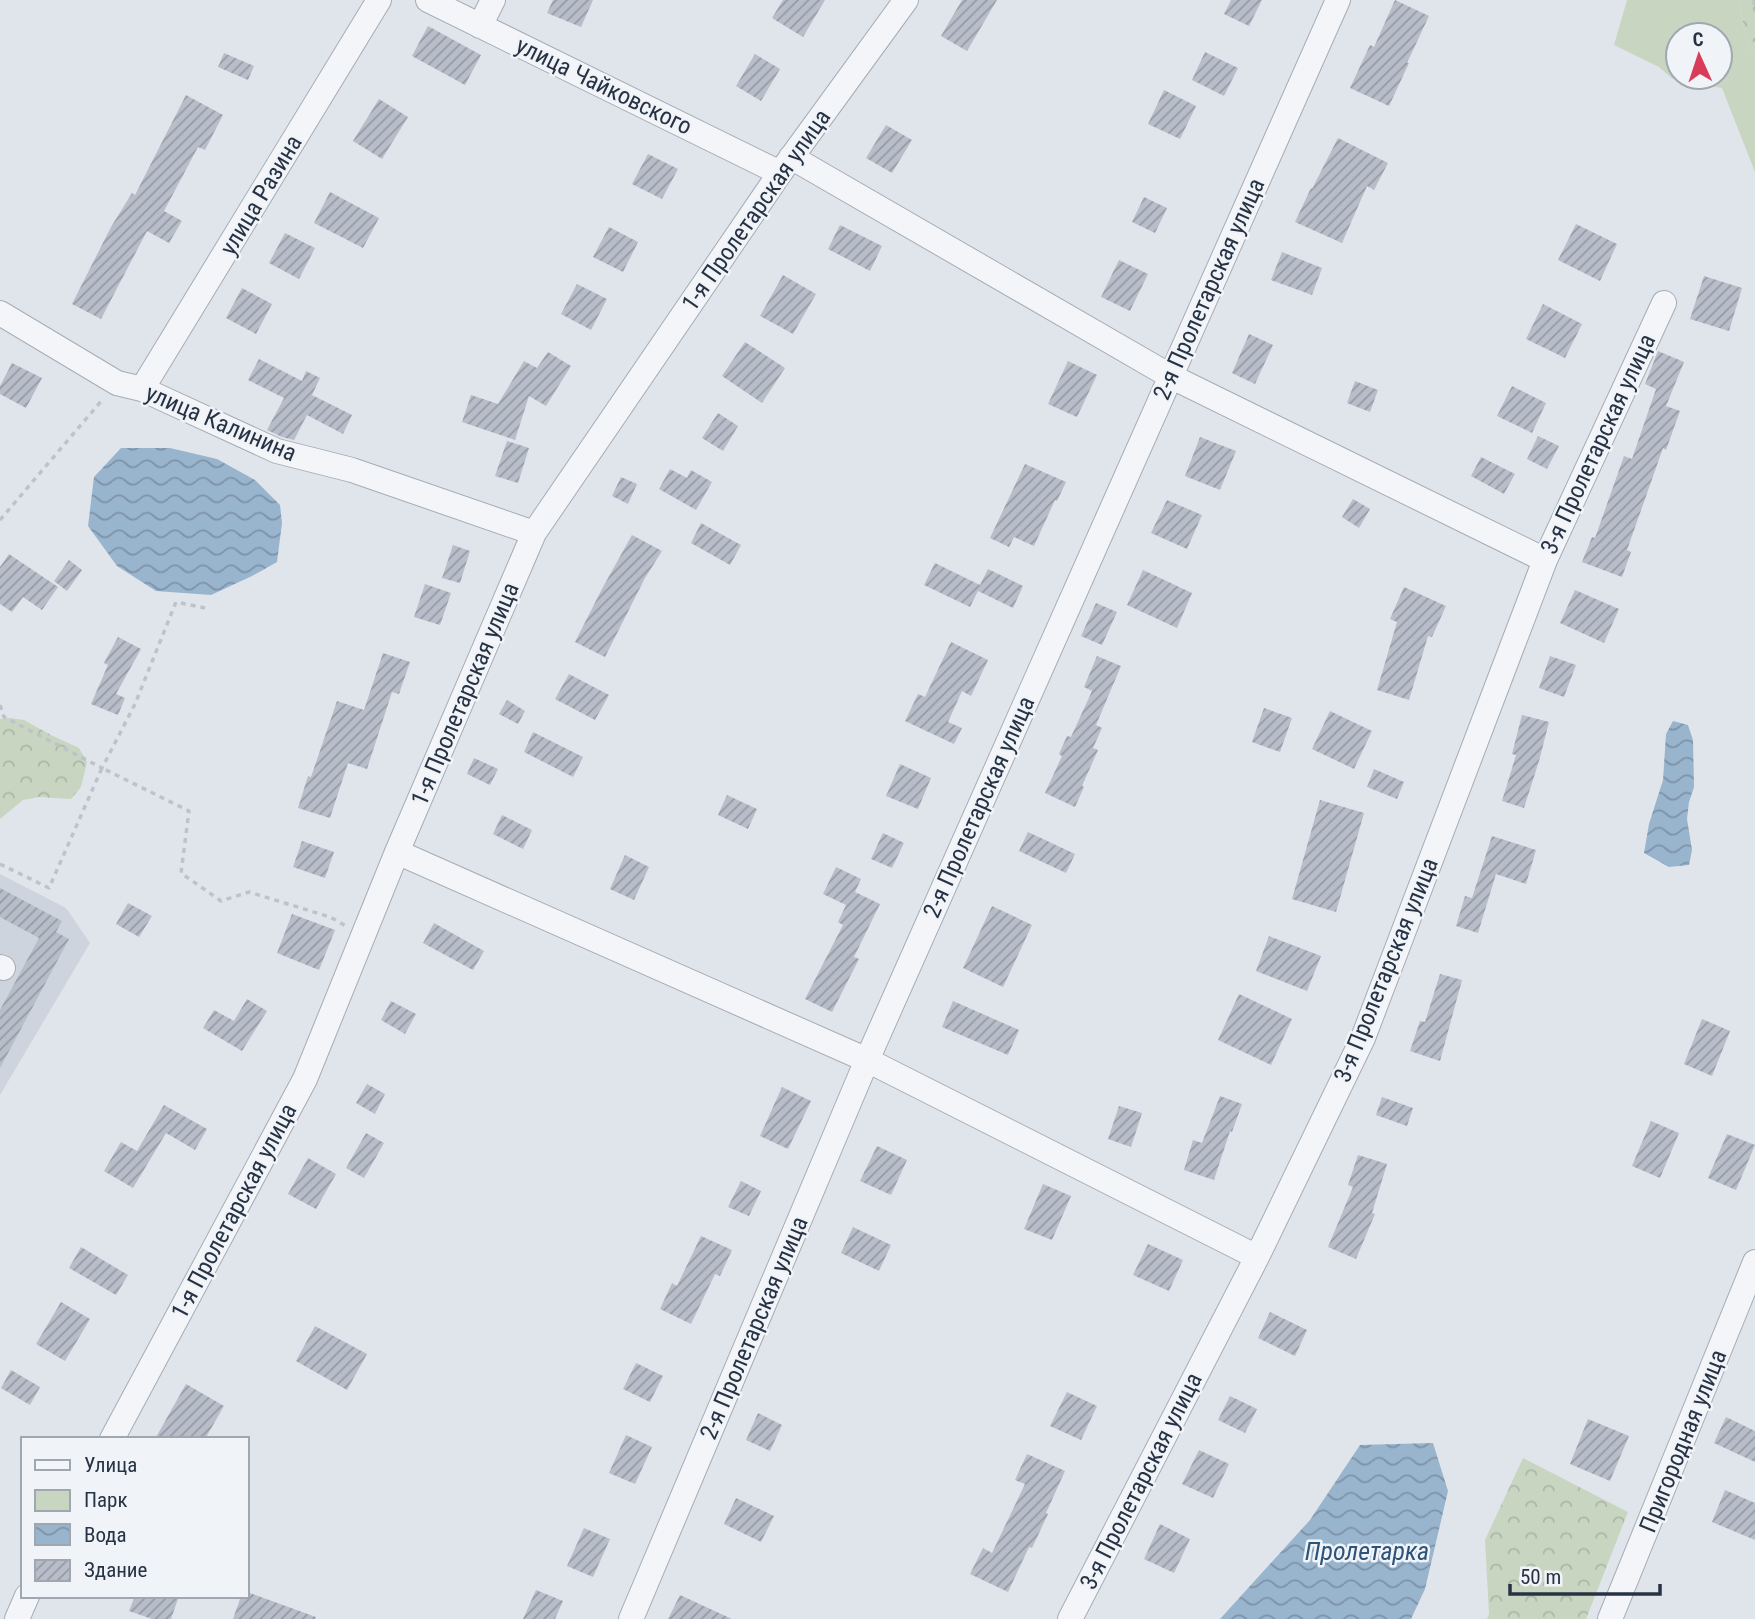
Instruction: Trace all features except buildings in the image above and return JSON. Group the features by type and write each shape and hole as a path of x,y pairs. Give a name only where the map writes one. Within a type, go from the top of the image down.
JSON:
{"street":[{"name":"улица Разина","path":"142,389 379,0"},
{"name":"улица Чайковского","path":"428,0 786,165 1170,376 1545,559"},
{"path":"480,26 493,0"},
{"name":"1-я Пролетарская улица","path":"113,1437 305,1079 397,852 534,533 786,165 906,0"},
{"name":"2-я Пролетарская улица","path":"631,1619 867,1060 1338,0"},
{"name":"3-я Пролетарская улица","path":"1070,1619 1257,1257 1363,1038 1545,559 1664,303"},
{"name":"улица Калинина","path":"0,313 117,383 142,389 277,451 352,470 534,533"},
{"path":"397,852 867,1060 1257,1257"},
{"name":"Пригородная улица","path":"1610,1619 1755,1262"},
{"path":"17,1619 26,1598"}],"path":[{"path":"1754,0 1755,12"},
{"path":"0,520 117,383"},
{"path":"0,864 49,888 102,768 135,704 176,602 205,608"},
{"path":"0,705 4,717 189,811 181,873 221,901 249,892 330,917 363,935"}],"shaded area":[{"path":"0,874 66,908 90,943 0,1095"}],"green space":[{"path":"1627,0 1739,0 1747,44 1755,57 1755,172 1723,91 1734,91 1734,21 1664,21 1664,71 1614,45"},
{"path":"1739,0 1755,0 1755,57 1747,44"},
{"path":"0,719 24,720 79,748 87,762 81,787 71,799 39,797 23,800 0,819"},
{"path":"1523,1458 1628,1512 1586,1619 1487,1619 1489,1614 1485,1540"}],"water":[{"path":"121,448 170,448 217,459 255,480 280,505 282,523 277,562 211,595 156,591 117,566 88,526 94,477"},
{"path":"1673,721 1688,725 1693,740 1694,787 1687,819 1692,850 1689,865 1669,867 1644,853 1649,824 1663,780 1666,734"},
{"name":"Пролетарка","path":"1433,1443 1448,1491 1425,1589 1411,1619 1220,1619 1310,1520 1360,1445"}]}
